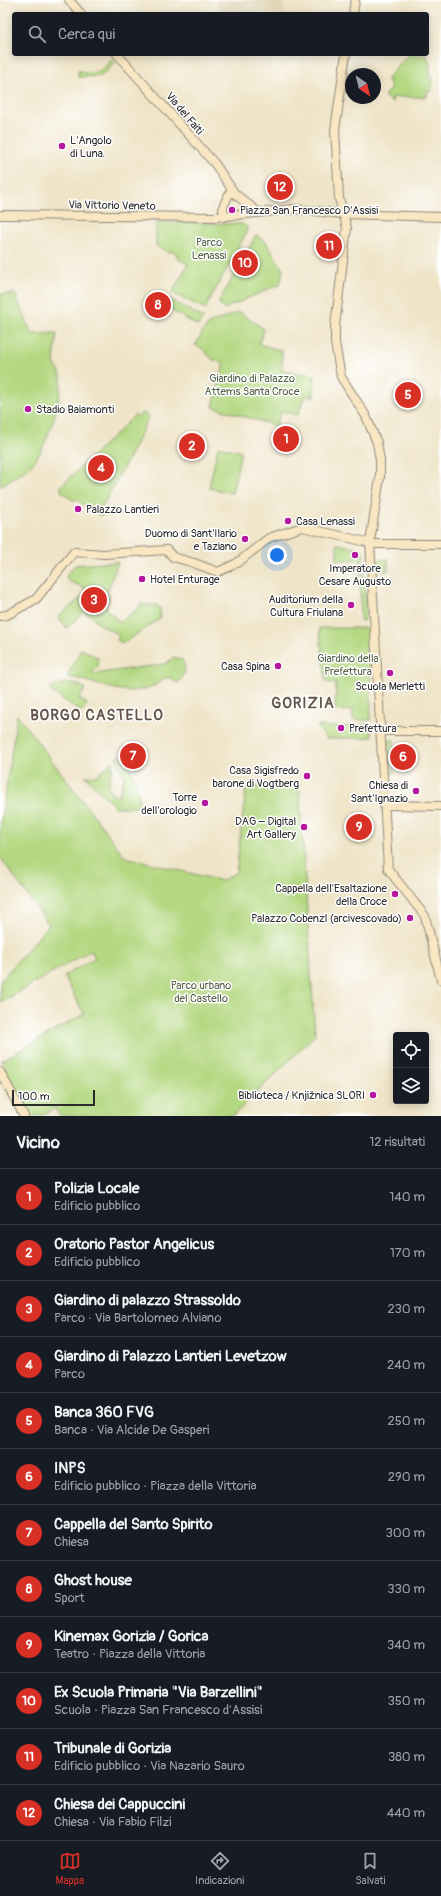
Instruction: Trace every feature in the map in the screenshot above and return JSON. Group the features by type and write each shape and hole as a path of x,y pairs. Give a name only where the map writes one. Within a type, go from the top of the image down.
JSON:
{"main road":[{"path":"69,0 79,12"},
{"path":"353,12 355,0"},
{"name":"Via del Faiti","path":"119,56 169,111 214,164 233,192"},
{"path":"346,56 335,130 339,198 347,228 335,326 335,343 341,377 346,388 352,394 366,416 374,434 380,460 380,476 370,542 388,869 425,916 441,980"},
{"path":"233,192 251,214"},
{"path":"233,192 251,214"},
{"path":"233,192 223,207 224,217 294,209 344,214 441,217"},
{"name":"Via Vittorio Veneto","path":"0,215 224,217"},
{"path":"0,616 7,615 36,599 74,552 104,554 167,550 174,557 218,572 238,563 269,538 302,527 375,544 441,544"},
{"path":"380,731 441,731"},
{"path":"385,805 441,806"},
{"path":"0,1072 24,1116"}],"shaded area":[{"path":"217,0 283,0 283,12 217,12"}],"green space":[{"path":"407,56 426,56 430,63 432,91 427,91 427,97 393,97 392,102 384,96 391,88 389,83 391,82 386,80"},
{"path":"112,60 115,63 101,76 78,77 78,71 83,71 84,73 99,72"},
{"name":"Parco Lenassi","path":"156,222 242,224 247,227 246,233 205,309 172,293 188,264 177,258 178,255 171,251 169,253 156,246"},
{"path":"256,235 266,242 283,270 280,285 224,309 219,302"},
{"name":"Stadio Baiamonti","path":"0,294 15,294 32,334 57,333 54,362 60,372 61,381 58,405 54,419 38,456 30,466 0,487"},
{"path":"170,299 203,318 198,326 166,307"},
{"name":"Giardino di Palazzo Attems Santa Croce","path":"239,312 264,329 259,344 282,351 282,371 314,375 314,396 304,397 298,415 281,411 276,426 213,407 224,363 213,360 203,349 195,345 208,324"},
{"path":"143,413 149,416 133,450 101,509 102,516 91,511 76,499 74,501 61,491 61,486 135,415 137,417"},
{"path":"218,446 241,452 232,493 209,488"},
{"path":"337,544 360,548 363,552 366,618 363,621 361,621 360,584 357,584 357,576 361,576 360,560 337,560"},
{"path":"388,559 388,571 378,571 378,560"},
{"path":"118,562 107,593 110,597 106,609 120,622 139,608 140,604 156,605 160,608 160,619 123,643 117,640 119,635 96,622 95,618 83,612 67,628 58,617 84,595 85,588 68,581 66,576 75,565"},
{"name":"Giardino della Prefettura","path":"319,628 370,628 371,720 353,720 353,710 335,711 336,684 326,682"},
{"path":"81,649 98,658 98,668 93,669 94,674 165,664 174,657 182,660 185,669 178,683 168,677 146,689 136,691 116,689 67,677"},
{"path":"66,683 79,685 85,689 79,699 87,704 82,712 50,691 52,686"},
{"name":"Parco urbano del Castello","path":"17,715 125,857 222,881 236,872 246,788 299,783 315,1035 233,1116 60,1116 55,1108 41,1116 31,1116 1,1061 84,1014 64,976 95,958 91,950 0,1003 0,981 49,925 0,857 0,827"},
{"path":"371,724 372,737 327,739 317,726 340,727"},
{"path":"388,740 394,740 394,773 390,774"},
{"path":"118,755 127,765 134,777 139,797 139,804 136,807 115,807 85,776 96,776 113,761 108,786 111,794 119,796 124,777 116,758"}],"place":[{"name":"L'Angolo di Luna.","path":"62,146"},
{"name":"Chiesa dei Cappuccini","path":"280,187"},
{"name":"Piazza San Francesco D'Assisi","path":"232,210"},
{"name":"Tribunale di Gorizia","path":"329,246"},
{"name":"Ex Scuola Primaria \"Via Barzellini\"","path":"245,263"},
{"name":"Ghost house","path":"158,305"},
{"name":"Banca 360 FVG","path":"408,395"},
{"name":"Stadio Baiamonti","path":"28,409"},
{"name":"Polizia Locale","path":"286,439"},
{"name":"Oratorio Pastor Angelicus","path":"192,446"},
{"name":"Giardino di Palazzo Lantieri Levetzow","path":"101,468"},
{"name":"Palazzo Lantieri","path":"78,509"},
{"name":"Casa Lenassi","path":"288,521"},
{"name":"Duomo di Sant'Ilario e Taziano","path":"245,539"},
{"name":"Imperatore Cesare Augusto","path":"355,555"},
{"name":"Hotel Enturage","path":"142,579"},
{"name":"Giardino di palazzo Strassoldo","path":"94,600"},
{"name":"Auditorium della Cultura Friulana","path":"351,605"},
{"name":"Casa Spina","path":"278,666"},
{"name":"Scuola Merletti","path":"390,673"},
{"name":"Prefettura","path":"341,728"},
{"name":"Cappella del Santo Spirito","path":"133,756"},
{"name":"INPS","path":"403,757"},
{"name":"Casa Sigisfredo barone di Vogtberg","path":"307,776"},
{"name":"Chiesa di Sant'Ignazio","path":"416,791"},
{"name":"Torre dell'orologio","path":"205,803"},
{"name":"DAG – Digital Art Gallery","path":"304,827"},
{"name":"Kinemax Gorizia / Gorica","path":"359,827"},
{"name":"Cappella dell'Esaltazione della Croce","path":"395,894"},
{"name":"Palazzo Cobenzl (arcivescovado)","path":"410,918"},
{"name":"Biblioteca / Knjižnica SLORI","path":"373,1095"}],"district":[{"name":"GORIZIA","path":"303,703"},
{"name":"BORGO CASTELLO","path":"97,715"}]}
